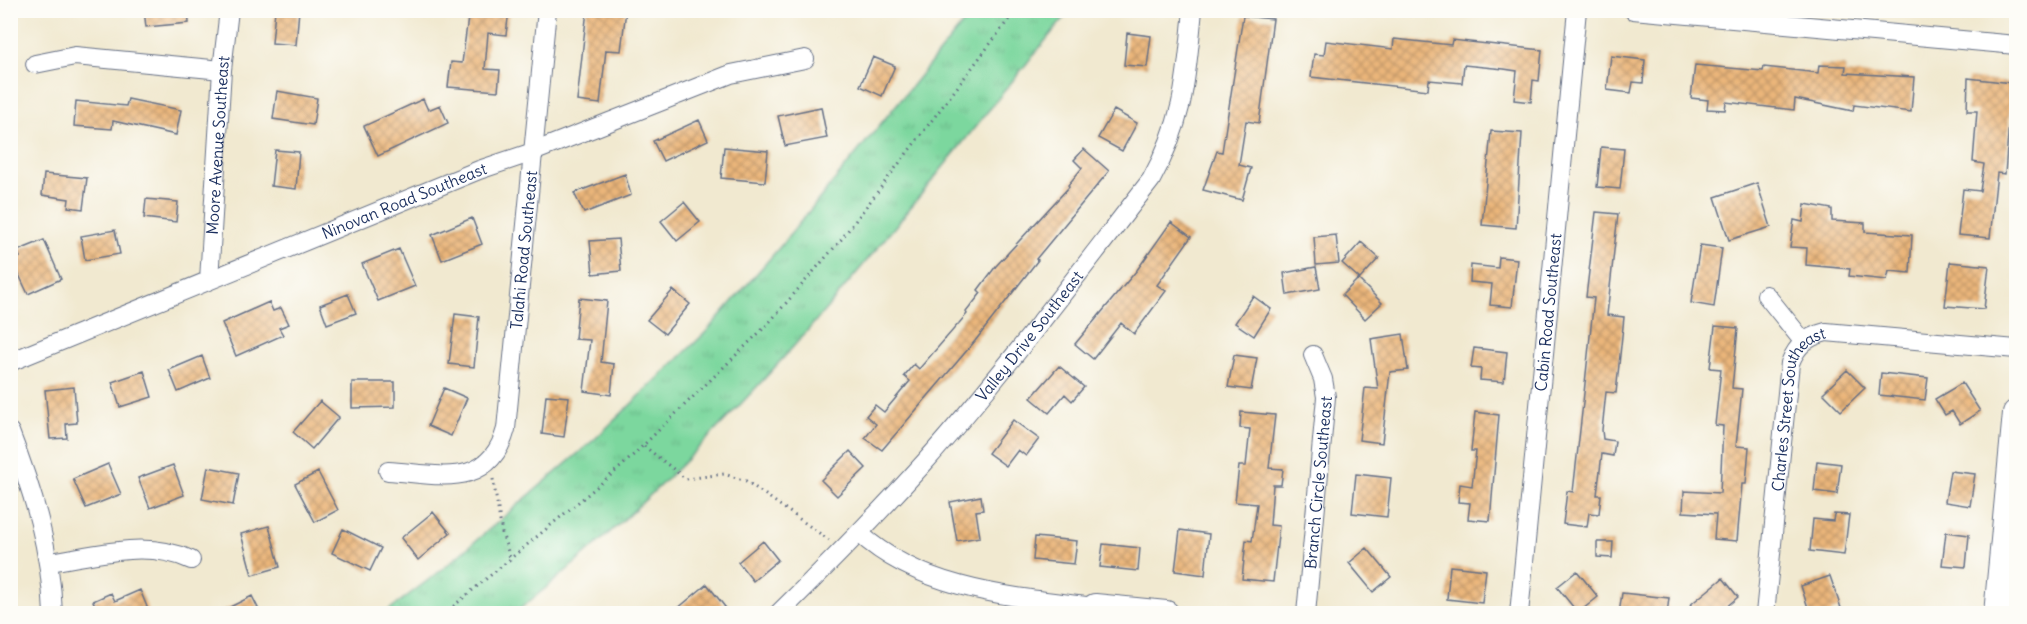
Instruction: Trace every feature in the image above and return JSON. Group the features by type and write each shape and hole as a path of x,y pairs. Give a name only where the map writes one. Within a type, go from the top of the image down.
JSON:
{"street":[{"name":"Moore Avenue Southeast","path":"209,280 222,70 229,10"},
{"name":"Talahi Road Southeast","path":"488,473 506,429 547,10"},
{"name":"Valley Drive Southeast","path":"778,614 859,533 987,388 1151,180 1167,151 1183,104 1193,10"},
{"name":"Cabin Road Southeast","path":"1519,614 1577,10"},
{"path":"1634,10 2016,45"},
{"path":"35,64 75,56 222,70"},
{"name":"Ninovan Road Southeast","path":"10,362 479,170 533,152 731,74 805,59"},
{"path":"1766,295 1803,341"},
{"name":"Charles Street Southeast","path":"1765,614 1790,363 1795,351 1803,341 1826,332 2016,349"},
{"name":"Branch Circle Southeast","path":"1306,614 1326,397 1323,379 1312,355"},
{"path":"1997,614 2016,413"},
{"path":"10,432 43,529 50,562 53,614"},
{"path":"388,471 458,476 488,473"},
{"path":"859,533 891,559 957,584 1007,596 1095,610 1166,614"},
{"path":"50,562 143,548 174,552 191,560"}],"path":[{"path":"444,614 511,561 644,446 767,325 804,285 1016,10"},
{"path":"644,446 686,479 724,474 746,481 829,540"},
{"path":"488,473 511,561"}],"green space":[{"path":"974,10 1070,11 825,311 712,434 602,539 515,613 385,613 444,568 596,438 705,333 779,248"}],"building":[{"path":"144,10 188,10 189,23 146,27"},
{"path":"275,10 299,10 296,45 272,43"},
{"path":"469,10 509,10 506,35 488,33 485,69 500,70 498,91 448,87 451,62 462,63"},
{"path":"587,10 626,10 621,51 606,50 600,104 577,101"},
{"path":"1243,16 1273,19 1259,123 1246,121 1239,165 1251,168 1242,200 1203,190 1217,151 1222,152"},
{"path":"1127,33 1151,36 1147,67 1124,65"},
{"path":"1394,39 1451,45 1452,40 1542,50 1539,81 1533,80 1531,102 1514,100 1517,71 1504,69 1464,65 1462,83 1429,80 1428,90 1311,77 1314,54 1324,55 1326,41 1393,49"},
{"path":"1611,56 1645,60 1643,83 1633,82 1631,93 1607,90"},
{"path":"873,57 895,66 882,96 860,86"},
{"path":"1695,65 1763,71 1764,67 1818,73 1819,65 1846,66 1845,73 1914,77 1911,112 1854,105 1853,111 1795,99 1794,110 1726,102 1725,110 1707,109 1708,100 1691,98"},
{"path":"1968,78 2012,83 2005,174 1997,173 1990,238 1958,235 1963,189 1980,191 1984,164 1973,162 1977,111 1967,111"},
{"path":"277,91 317,98 313,125 273,119"},
{"path":"128,99 181,110 176,135 113,121 112,129 74,126 76,101 126,106"},
{"path":"423,99 428,110 440,105 448,123 378,156 364,126"},
{"path":"821,107 827,138 785,146 778,116"},
{"path":"1114,110 1137,123 1122,151 1098,138"},
{"path":"699,120 708,140 663,161 653,141"},
{"path":"1491,131 1522,133 1516,228 1482,225"},
{"path":"724,147 768,151 765,182 721,178"},
{"path":"1601,147 1624,149 1620,189 1597,187"},
{"path":"1084,149 1109,171 1036,259 1038,260 975,341 882,450 865,438 876,424 866,416 875,405 884,412 910,381 904,376 914,364 919,369 967,314 966,312 981,293 978,290 996,266 1069,187 1068,185 1082,168 1074,160"},
{"path":"275,150 299,152 296,189 271,186"},
{"path":"44,174 87,178 83,209 68,207 69,199 42,195"},
{"path":"625,174 631,195 584,213 574,193"},
{"path":"1757,183 1771,227 1729,240 1715,197"},
{"path":"146,199 178,202 176,222 144,218"},
{"path":"684,202 700,222 677,241 661,221"},
{"path":"1805,204 1832,209 1832,221 1865,223 1865,232 1912,235 1910,273 1889,271 1887,280 1849,276 1850,269 1806,265 1807,248 1790,247 1794,220 1803,222"},
{"path":"1596,212 1618,214 1607,315 1624,317 1616,393 1606,392 1602,430 1603,439 1615,441 1613,456 1602,454 1597,495 1601,495 1599,514 1589,513 1587,527 1563,524 1567,491 1573,492 1582,412 1594,298 1586,297"},
{"path":"472,218 482,244 442,260 432,235"},
{"path":"1171,222 1191,237 1157,285 1166,291 1134,334 1121,323 1093,359 1075,344 1137,270"},
{"path":"115,230 120,254 85,260 81,236"},
{"path":"1336,235 1339,263 1316,265 1314,237"},
{"path":"618,239 621,271 593,274 590,241"},
{"path":"44,240 61,279 28,294 12,260 20,257 17,251"},
{"path":"1361,242 1379,258 1360,279 1342,263"},
{"path":"1700,245 1722,248 1714,307 1691,303"},
{"path":"399,249 415,286 378,301 362,264"},
{"path":"1499,257 1517,259 1512,307 1490,305 1492,284 1470,282 1471,265 1498,268"},
{"path":"1950,262 1989,266 1984,309 1945,306"},
{"path":"1316,267 1320,289 1287,295 1284,273"},
{"path":"1358,279 1382,303 1365,319 1342,295"},
{"path":"673,290 690,304 665,334 647,320"},
{"path":"348,294 356,313 327,324 320,305"},
{"path":"1253,296 1271,309 1254,336 1235,323"},
{"path":"579,298 607,301 601,362 614,364 611,395 584,391 590,340 575,339"},
{"path":"269,302 273,311 281,308 289,324 279,328 283,335 236,356 222,323"},
{"path":"455,314 479,317 474,367 449,364"},
{"path":"1715,326 1738,328 1732,388 1742,389 1736,446 1749,447 1746,484 1742,484 1737,541 1714,539 1716,514 1683,512 1684,491 1720,493 1723,426 1715,425 1721,369 1710,368"},
{"path":"1403,334 1408,370 1390,372 1382,443 1359,440 1365,388 1378,389 1371,339"},
{"path":"1474,348 1507,352 1504,382 1480,380 1481,369 1471,368"},
{"path":"1234,355 1257,358 1251,390 1228,387"},
{"path":"202,356 210,378 178,392 169,370"},
{"path":"1059,366 1084,387 1072,401 1065,394 1049,413 1031,398"},
{"path":"1847,370 1865,388 1841,411 1823,393"},
{"path":"144,371 152,397 120,407 112,382"},
{"path":"1881,373 1928,378 1925,400 1879,395"},
{"path":"352,382 395,382 395,407 352,408"},
{"path":"1962,383 1980,411 1960,424 1952,411 1945,415 1935,399"},
{"path":"74,387 77,423 66,424 67,438 50,439 45,390"},
{"path":"444,388 467,398 451,436 428,426"},
{"path":"546,395 569,397 564,437 542,434"},
{"path":"320,401 339,417 312,449 293,432"},
{"path":"1241,412 1275,415 1269,468 1283,469 1281,485 1273,485 1270,525 1279,526 1273,582 1242,579 1246,540 1252,541 1257,504 1235,502 1239,466 1246,466 1250,429 1240,428"},
{"path":"1475,412 1499,415 1490,521 1468,519 1470,503 1458,502 1460,484 1472,486 1476,451 1471,451"},
{"path":"1013,420 1039,439 1026,456 1018,450 1006,466 988,453"},
{"path":"850,451 866,468 837,496 821,480"},
{"path":"1817,461 1841,464 1837,494 1814,491"},
{"path":"108,464 121,494 86,508 73,479"},
{"path":"173,465 184,495 150,508 138,478"},
{"path":"208,467 239,473 233,505 202,499"},
{"path":"1950,471 1975,474 1970,506 1945,502"},
{"path":"318,472 338,510 315,522 295,484"},
{"path":"1356,474 1391,478 1387,517 1352,513"},
{"path":"981,496 983,510 976,511 980,537 957,541 950,502"},
{"path":"433,512 450,533 418,560 401,538"},
{"path":"1834,514 1849,515 1844,555 1810,551 1813,519 1833,521"},
{"path":"269,526 280,567 252,575 241,534"},
{"path":"343,529 381,548 370,571 332,553"},
{"path":"1180,530 1209,534 1205,575 1175,571"},
{"path":"1946,532 1969,535 1966,567 1942,565"},
{"path":"1035,537 1077,541 1074,564 1033,560"},
{"path":"763,541 778,560 753,581 738,562"},
{"path":"1597,542 1613,542 1612,558 1597,557"},
{"path":"1103,544 1140,548 1138,571 1100,567"},
{"path":"1367,548 1391,577 1373,592 1349,563"},
{"path":"1450,566 1486,570 1482,603 1447,599"},
{"path":"1577,571 1598,597 1578,613 1557,587"},
{"path":"1830,576 1841,608 1831,611 1832,614 1810,614 1801,586"},
{"path":"1723,578 1738,597 1718,614 1697,614 1690,605"},
{"path":"707,584 725,607 718,614 671,614"},
{"path":"140,590 150,614 88,614 97,609 93,601 111,593 115,601"},
{"path":"1622,593 1669,598 1667,614 1619,614"},
{"path":"252,596 261,614 216,614"}]}
